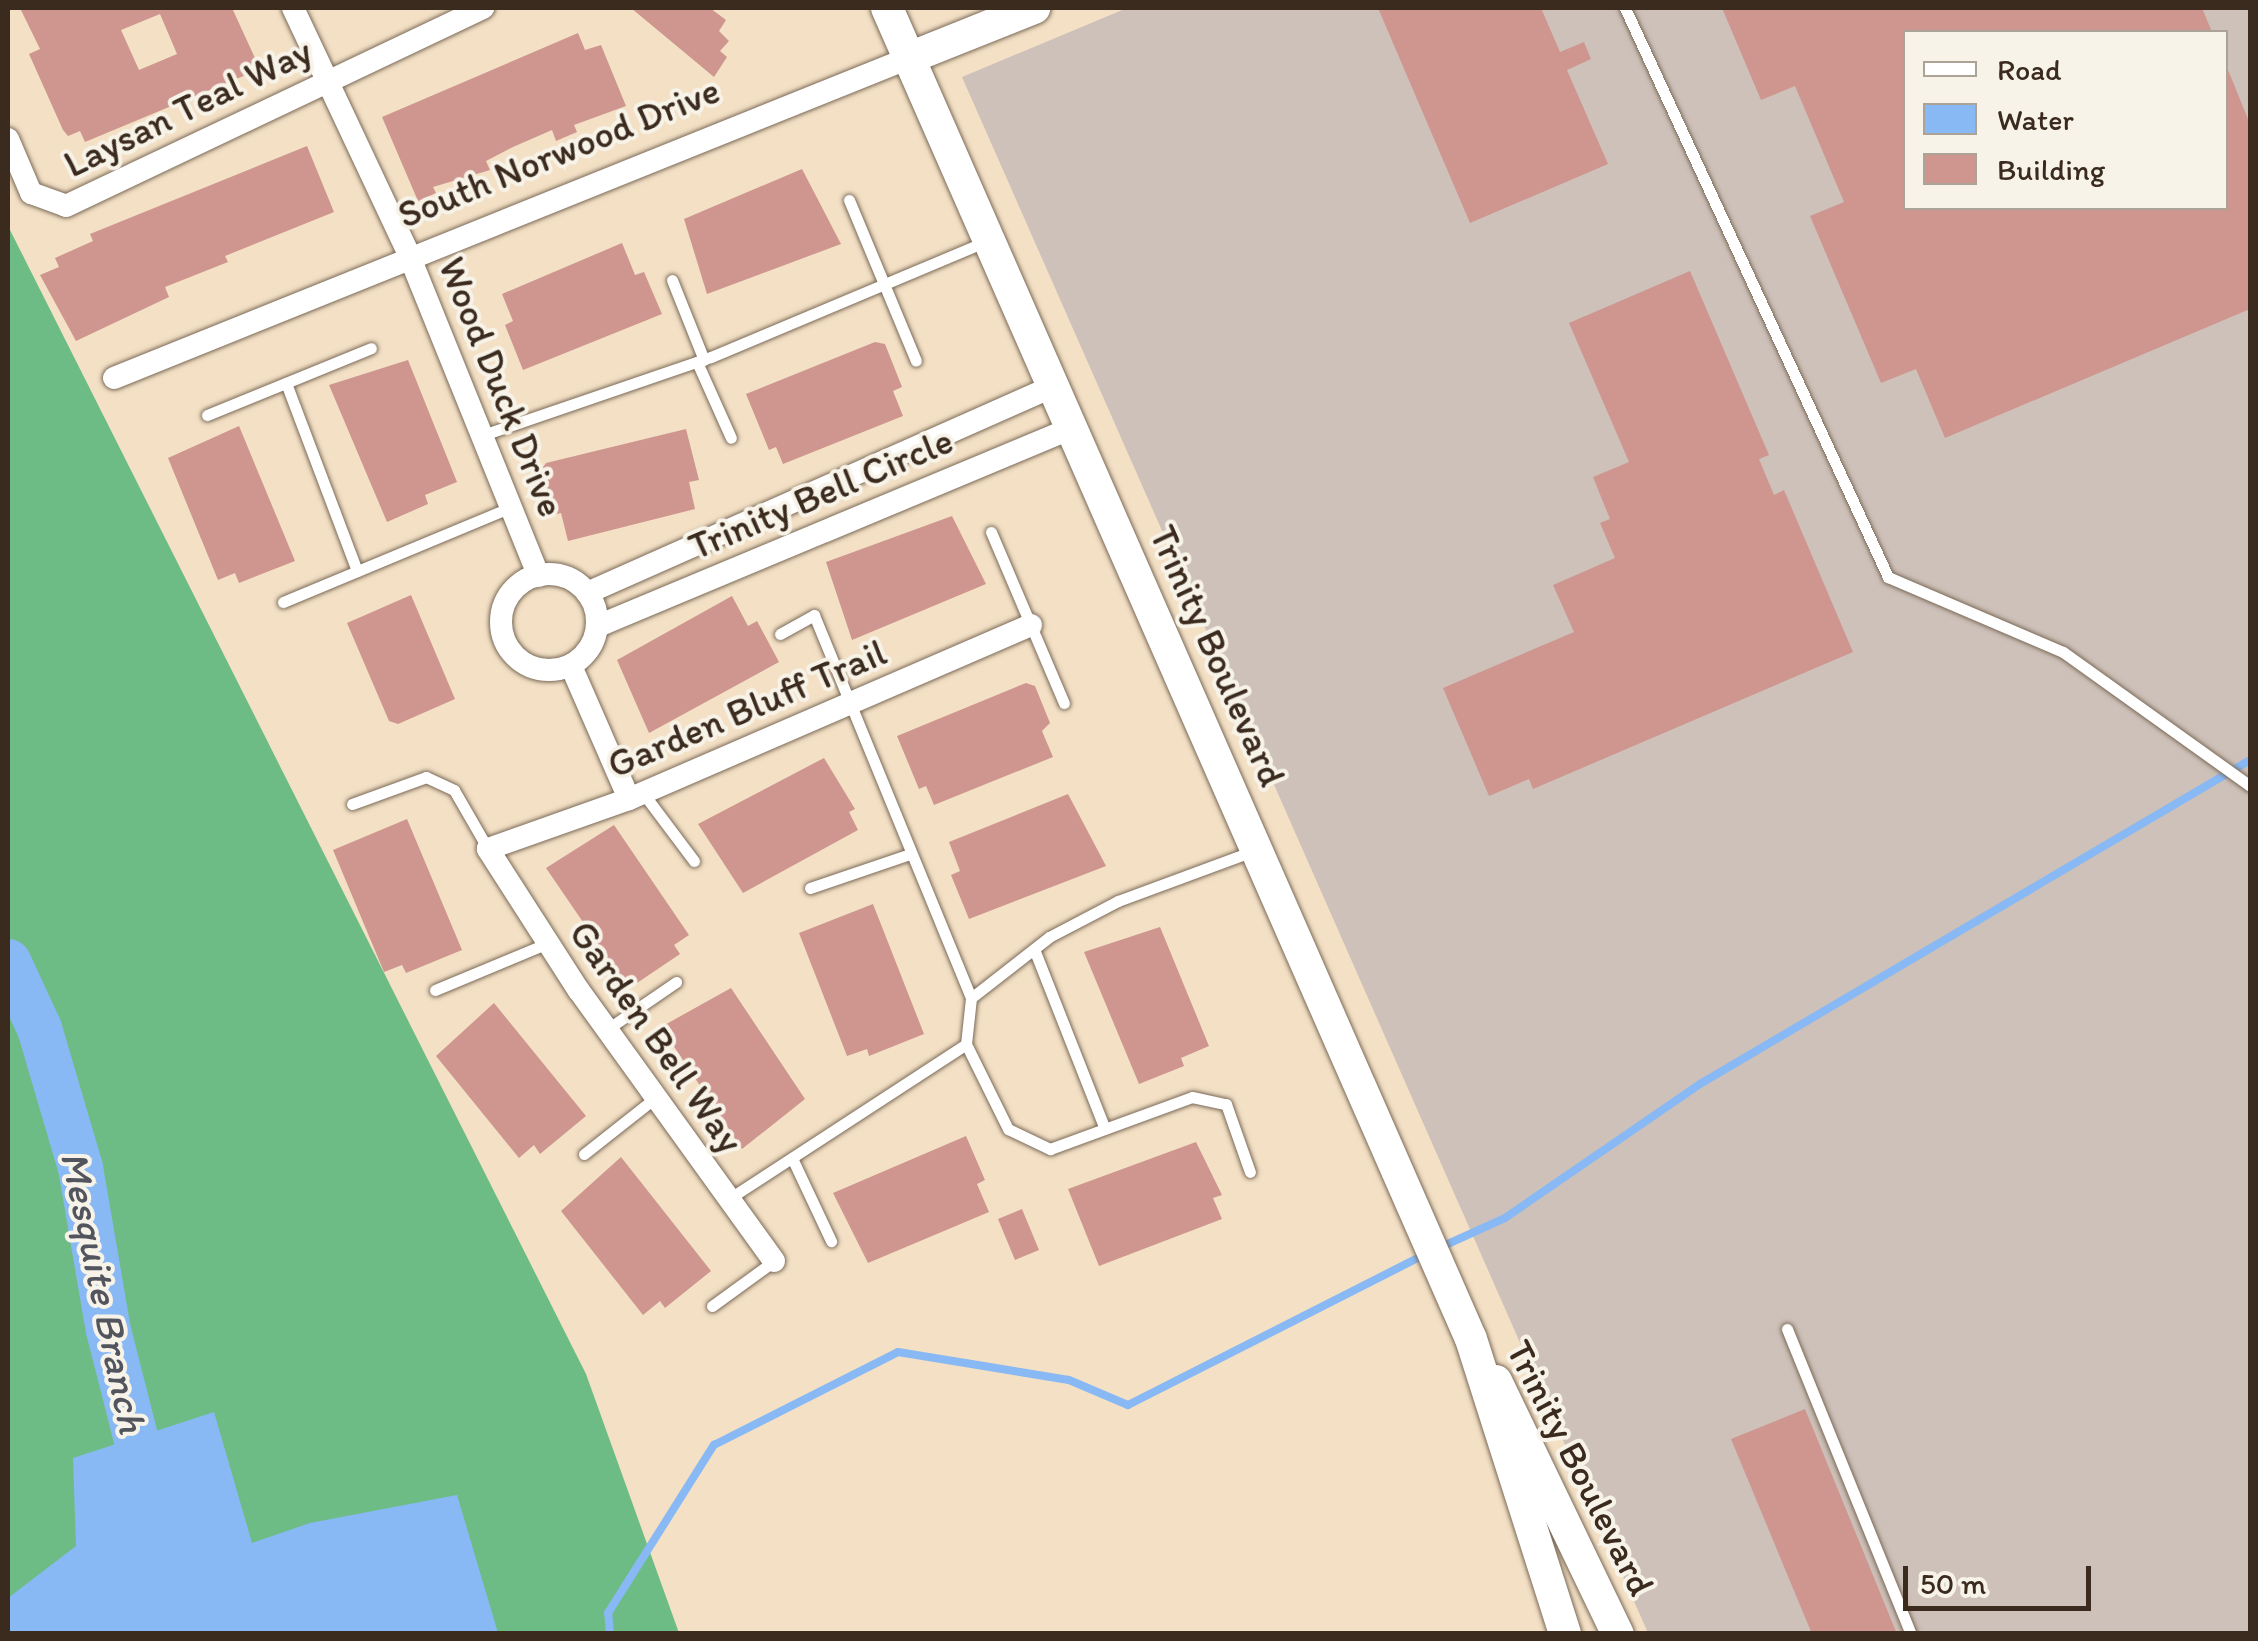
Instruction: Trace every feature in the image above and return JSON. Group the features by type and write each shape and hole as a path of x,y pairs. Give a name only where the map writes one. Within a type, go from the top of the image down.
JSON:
{"main road":[{"name":"Trinity Boulevard","path":"887,8 1412,1199 1470,1339 1564,1634"},
{"name":"South Norwood Drive","path":"910,58 1034,8"},
{"name":"Trinity Boulevard","path":"1470,1339 1520,1423 1618,1634"}],"street":[{"name":"Wood Duck Drive","path":"293,8 409,255 539,576"},
{"name":"Laysan Teal Way","path":"8,139 31,194 66,206 483,8"},
{"name":"South Norwood Drive","path":"114,378 409,255 910,58"},
{"name":"Trinity Bell Circle","path":"588,593 1054,386"},
{"name":"Trinity Bell Circle","path":"598,626 1072,428"},
{"path":"539,576 567,578 588,593 598,626 585,655 570,666 535,669 507,646 503,608 512,590 539,576"},
{"name":"Garden Bluff Trail","path":"488,849 636,796 1031,624"},
{"path":"570,666 636,796"},
{"name":"Garden Bell Way","path":"488,849 606,1030 774,1262"}],"lane":[{"path":"1625,8 1888,578 2063,652 2250,786"},
{"path":"849,200 916,361"},
{"path":"482,436 701,361 990,239"},
{"path":"672,280 731,438"},
{"path":"207,415 371,348"},
{"path":"286,383 357,571"},
{"path":"283,602 512,507"},
{"path":"991,532 1064,703"},
{"path":"780,634 814,615 846,706 971,998 966,1044 1008,1129 1050,1149 1192,1097 1226,1104 1250,1172"},
{"path":"352,804 426,777 454,790 488,849"},
{"path":"636,796 694,861"},
{"path":"971,998 1034,949 1118,901 1258,849"},
{"path":"810,888 910,854"},
{"path":"435,990 548,943"},
{"path":"1034,949 1106,1129"},
{"path":"606,1030 676,982"},
{"path":"727,1200 966,1044"},
{"path":"584,1154 655,1098"},
{"path":"792,1158 831,1241"},
{"path":"712,1306 774,1262"},
{"path":"1787,1328 1911,1634"}],"shaded area":[{"path":"1127,8 2250,8 2250,1633 1648,1633 962,77"}],"green space":[{"path":"8,226 586,1374 679,1633 8,1633"}],"water":[{"path":"214,1412 252,1543 310,1523 457,1495 498,1633 8,1633 8,1598 76,1546 73,1458"}],"building":[{"path":"20,8 232,8 260,69 85,142 80,131 68,136 63,130 29,54 40,49","holes":["160,14 177,54 139,70 121,30"]},
{"path":"631,8 710,8 726,20 719,31 729,41 720,51 727,57 714,77"},
{"path":"1378,8 1541,8 1560,52 1584,42 1591,59 1567,70 1608,164 1470,223"},
{"path":"1722,8 2202,8 2211,30 1903,30 1903,210 2228,210 2228,70 2250,124 2250,309 1945,438 1916,369 1881,383 1810,216 1844,202 1795,86 1761,100"},
{"path":"578,33 585,50 601,45 626,106 574,125 577,132 556,141 552,130 513,147 486,161 490,170 433,187 436,193 418,201 382,117"},
{"path":"307,146 334,212 225,256 228,262 165,287 169,297 76,341 40,275 59,267 55,258 93,241 90,234"},
{"path":"802,169 841,244 707,294 684,219"},
{"path":"622,243 635,275 644,272 662,314 523,370 505,325 513,321 502,294"},
{"path":"1690,271 1769,455 1759,459 1774,495 1784,490 1853,652 1533,789 1529,779 1489,796 1443,688 1574,632 1553,585 1615,558 1600,523 1610,519 1593,477 1629,462 1569,323"},
{"path":"875,342 885,344 902,387 893,391 903,416 783,464 776,447 769,450 746,394"},
{"path":"408,360 457,482 425,495 428,504 387,522 329,385"},
{"path":"239,426 295,561 239,583 235,573 218,580 168,458"},
{"path":"686,429 699,480 689,482 695,509 568,541 561,513 553,515 541,470 546,463"},
{"path":"952,516 986,584 852,640 826,562"},
{"path":"411,595 455,699 398,724 389,721 347,623"},
{"path":"732,596 748,626 757,621 779,662 649,733 617,660"},
{"path":"1026,683 1035,686 1050,723 1042,731 1053,757 934,805 926,786 919,789 897,736"},
{"path":"824,758 855,809 849,812 858,830 743,893 698,824"},
{"path":"1068,794 1106,866 969,919 951,875 960,871 949,842"},
{"path":"407,819 462,950 406,973 402,965 384,972 333,850"},
{"path":"614,825 689,935 674,945 680,954 634,985 626,985 546,868"},
{"path":"873,904 924,1034 869,1056 867,1049 847,1056 799,933"},
{"path":"1160,927 1209,1046 1181,1058 1184,1066 1139,1084 1084,952"},
{"path":"731,988 805,1099 742,1149 661,1027"},
{"path":"494,1003 586,1116 540,1154 534,1145 519,1158 436,1056"},
{"path":"966,1136 985,1180 977,1184 989,1212 868,1263 833,1193"},
{"path":"1196,1142 1222,1195 1213,1198 1222,1219 1099,1266 1068,1189"},
{"path":"621,1157 711,1271 665,1308 660,1301 643,1315 561,1211"},
{"path":"1022,1209 1039,1250 1015,1260 998,1219"},
{"path":"1805,1409 1897,1634 1812,1634 1731,1439"}],"waterway":[{"path":"1441,1247 1505,1218 1700,1084 2250,760"},
{"name":"Mesquite Branch","path":"8,961 39,1028 80,1167 108,1330 138,1448 142,1499"},
{"path":"610,1634 608,1613 714,1445 898,1352 1069,1380 1128,1405 1424,1255"}]}
